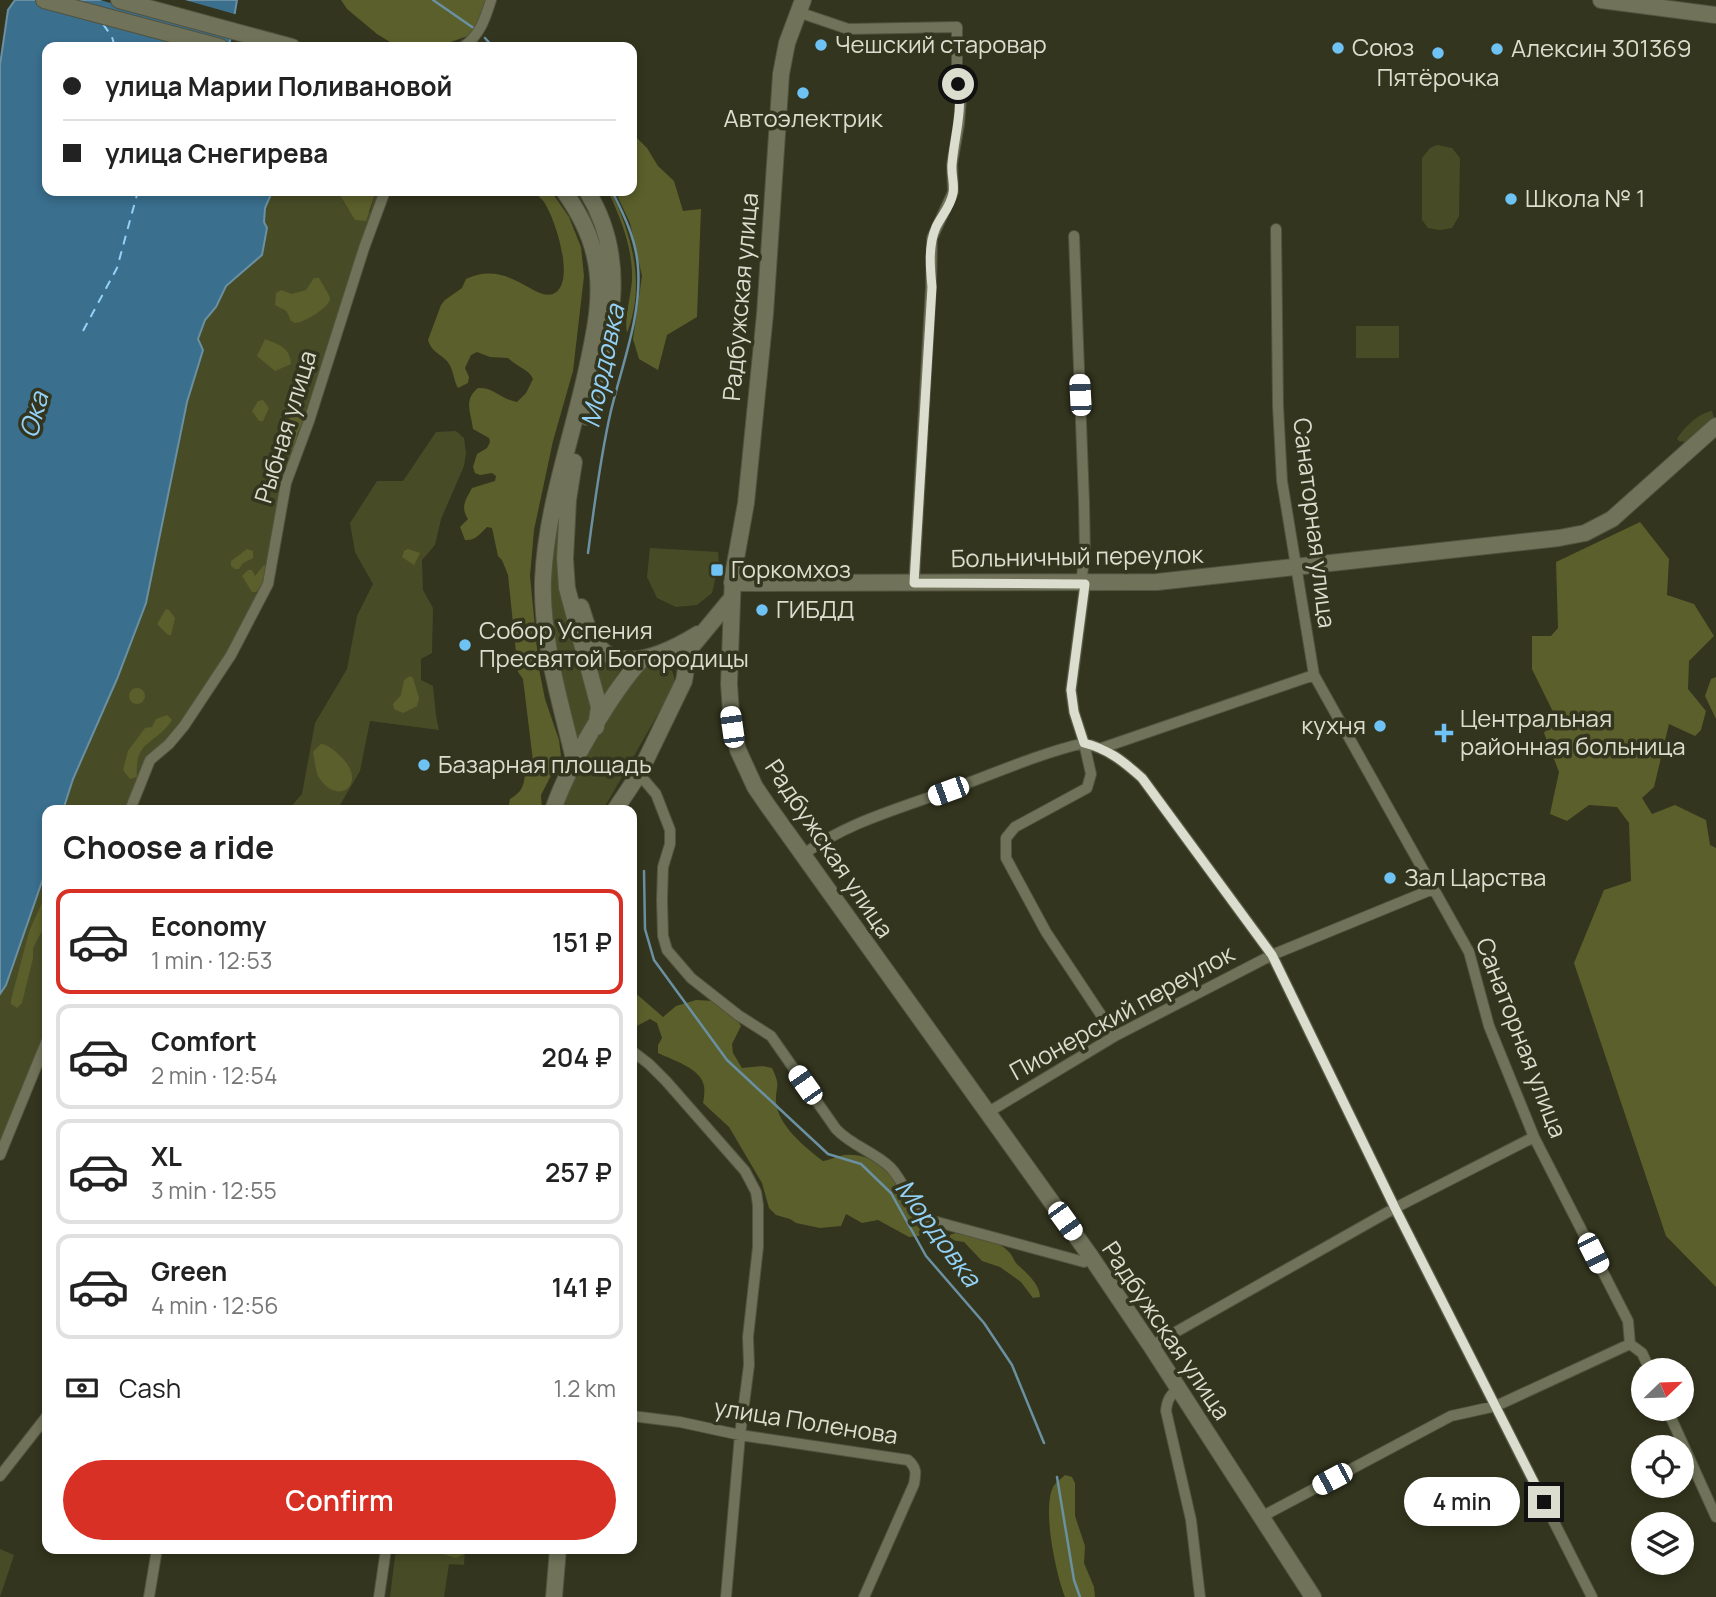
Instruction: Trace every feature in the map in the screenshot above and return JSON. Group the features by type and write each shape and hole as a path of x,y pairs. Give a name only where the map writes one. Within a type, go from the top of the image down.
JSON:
{"main road":[{"path":"44,0 201,42"},
{"path":"119,0 274,42"},
{"path":"1601,0 1716,15"},
{"name":"Радбужская улица","path":"801,6 787,43 781,74 765,314 746,503 732,591 729,707 738,750 755,787 1151,1346 1313,1597"},
{"path":"568,196 587,231 596,259 599,294 594,336 555,498 543,581 548,646 575,763"},
{"path":"589,196 606,236 611,257 614,295 608,338 573,466 568,500 573,582 597,645 607,654 618,658 665,656 681,669 684,681"},
{"name":"Больничный переулок","path":"732,591 914,583 1157,582 1559,538 1585,533 1620,514 1716,426"},
{"path":"568,527 565,559 567,588 599,707 596,727"},
{"path":"618,805 639,774 684,681 689,651 732,591"},
{"path":"556,805 561,788 622,684 650,656 676,647 706,629"},
{"path":"554,1597 558,1554"}],"street":[{"path":"470,42 475,39 485,19 491,0"},
{"path":"801,6 832,25 858,30 957,27 957,71 961,98 952,164 953,192 930,248 932,287 914,583"},
{"name":"Рыбная улица","path":"132,805 150,760 169,744 184,726 231,655 268,584 286,483 383,196"},
{"name":"Санаторная улица","path":"1276,229 1282,481 1314,675 1469,952 1489,1026 1534,1137 1628,1321 1630,1344 1644,1358"},
{"path":"1074,236 1084,502 1082,576 1085,584 1071,690 1074,712 1091,774 1087,788 1015,827 1006,838 1006,858 1046,932 1115,1036"},
{"path":"1102,748 1314,675"},
{"path":"804,854 826,839 860,823 1038,756 1084,743 1102,748 1119,758 1142,778 1272,955 1395,1208 1592,1597"},
{"path":"639,774 656,794 670,830 670,844 663,867 662,917 667,950 677,964 738,1015 771,1036 836,1129 844,1138 892,1169 919,1213 926,1219 1084,1262 1091,1258"},
{"name":"Пионерский переулок","path":"987,1113 1115,1036 1272,955 1433,889"},
{"path":"0,1155 42,1052"},
{"path":"637,1055 666,1081 745,1171 753,1181 758,1205 758,1247 748,1338 749,1365 726,1597"},
{"path":"1151,1346 1395,1208 1534,1137"},
{"path":"1261,1517 1451,1416 1496,1406 1630,1344"},
{"path":"1178,1388 1171,1393 1166,1411 1191,1520 1200,1597"},
{"name":"улица Поленова","path":"637,1417 908,1460 914,1465 916,1472 914,1484 864,1597"},
{"path":"1672,1421 1716,1517"},
{"path":"0,1476 42,1422"},
{"path":"149,1597 156,1554"},
{"path":"379,1597 385,1554"}],"green space":[{"path":"341,0 487,0 484,12 471,35 451,42 390,42 347,9"},
{"path":"637,138 658,166 674,181 683,211 701,209 697,317 667,335 658,370 639,359 633,339 642,276 630,223 617,196 637,196"},
{"path":"1437,145 1452,148 1460,158 1459,216 1452,228 1440,230 1428,228 1422,220 1422,158 1430,148"},
{"path":"270,196 340,196 349,211 370,212 375,196 387,196 366,249 289,481 275,565 234,657 153,761 136,805 65,805 146,603 187,402 203,350 198,339 205,320 216,307 264,222 265,208"},
{"path":"340,196 374,196 366,221 355,220"},
{"path":"538,196 554,196 569,217 581,247 584,276 573,371 553,441 534,530 530,576 539,669 561,756 541,795 542,805 509,805 510,799 522,788 525,773 534,769 523,679 518,672 508,575 498,556 492,528 487,527 475,538 465,540 460,527 468,519 464,507 472,488 495,481 496,476 492,473 480,475 475,473 473,467 477,454 487,448 490,442 489,438 473,429 469,407 471,397 478,388 484,388 517,402 526,393 533,379 508,358 490,357 477,352 471,355 465,368 469,377 468,383 458,388 449,364 433,350 428,340 441,305 462,288 466,279 481,274 495,274 546,295 553,294 560,288 564,265 562,250 544,202"},
{"path":"610,196 613,196 625,225 634,260 635,296 627,333 632,268 622,223"},
{"path":"314,278 319,278 330,298 329,301 310,318 295,323 285,310 275,305 276,293 281,290 292,294 306,290"},
{"path":"1356,326 1399,326 1399,358 1356,358"},
{"path":"265,339 286,350 291,364 275,371 257,356"},
{"path":"263,400 269,408 263,421 259,421 252,411 258,401"},
{"path":"294,410 301,413 304,421 297,434 297,444 294,449 289,449 287,429"},
{"path":"1712,411 1714,418 1686,442 1677,439 1692,421"},
{"path":"456,431 464,438 466,453 464,466 441,519 435,545 422,560 423,590 433,608 432,653 421,659 421,680 433,686 439,730 370,721 360,771 340,805 292,805 302,794 315,723 347,669 357,616 373,584 355,552 350,523 377,481 403,481 436,432"},
{"path":"558,516 559,548 594,712 578,743 558,662 549,601 549,572"},
{"path":"1640,522 1669,559 1667,595 1694,604 1714,636 1689,661 1688,689 1706,711 1701,730 1695,736 1669,724 1654,787 1642,798 1652,814 1675,805 1706,820 1710,845 1716,848 1716,1287 1666,1236 1574,963 1604,890 1631,881 1629,823 1617,807 1589,805 1567,821 1550,814 1559,772 1544,733 1555,716 1532,669 1532,636 1551,636 1558,628 1556,562"},
{"path":"650,548 718,552 719,563 712,593 697,605 676,607 657,598 647,577"},
{"path":"247,549 253,551 253,558 243,563 239,569 231,566 231,561"},
{"path":"408,549 420,553 414,565 402,557"},
{"path":"264,565 268,567 268,579 256,592 252,592 242,576 252,570 255,576"},
{"path":"166,609 175,618 171,635 157,624"},
{"path":"585,641 624,664 603,697"},
{"path":"658,661 666,665 674,677 674,686 606,805 561,805 566,790 639,668"},
{"path":"410,676 419,698 417,706 403,713 394,709 393,704 401,695 404,680"},
{"path":"1716,677 1716,719 1705,696 1711,679"},
{"path":"134,688 140,688 145,696 143,702 134,704 129,699 129,693"},
{"path":"167,715 172,720 143,749 137,765 137,777 130,779 123,770 128,751 145,728 152,727 156,719"},
{"path":"321,744 333,750 348,766 352,774 348,788 335,791 318,776 313,752"},
{"path":"42,881 42,1060 0,1161 0,994 6,985"},
{"path":"42,903 42,931 33,948 22,1003 17,1008 11,1004 11,1000 29,932"},
{"path":"637,994 663,1017 676,1006 696,1000 714,1001 737,1019 741,1026 732,1044 733,1053 742,1068 772,1068 777,1082 778,1110 787,1127 823,1161 844,1155 859,1156 872,1160 883,1168 893,1178 923,1227 919,1236 909,1237 878,1220 862,1223 846,1214 841,1226 820,1228 776,1215 769,1208 762,1183 729,1127 703,1103 704,1086 698,1074 658,1053 662,1038 657,1023 650,1019 637,1026"},
{"path":"959,1232 986,1239 1010,1253 1033,1280 1040,1297 1033,1298 1021,1282 1000,1267 982,1261 964,1242 951,1240 938,1248 937,1242 940,1238"},
{"path":"1065,1475 1072,1477 1075,1483 1075,1516 1085,1546 1084,1563 1094,1587 1095,1597 1065,1597 1058,1573 1051,1542 1050,1497 1053,1487"},
{"path":"0,1549 14,1555 0,1597"},
{"path":"395,1554 465,1554 464,1565 449,1564 444,1597 390,1597"},
{"path":"443,1554 464,1554 456,1558"}],"water":[{"name":"Ока","path":"15,0 237,0 230,42 42,42 42,196 270,196 265,208 264,222 267,228 262,255 226,286 216,307 205,320 198,339 203,350 187,402 146,603 65,805 42,805 42,881 6,985 0,994 0,65 8,10"}],"pier":[{"path":"100,0 185,0 238,15 234,38"}],"waterway":[{"name":"Мордовка","path":"433,0 475,29"},
{"name":"Мордовка","path":"485,38 489,42"},
{"name":"Мордовка","path":"588,553 603,449 637,304 638,267 635,247 614,196"},
{"name":"Мордовка","path":"644,871 645,929 654,960 727,1060 828,1154 861,1164 891,1193 926,1256 984,1323 1012,1365 1044,1443"},
{"name":"Мордовка","path":"1057,1477 1074,1580 1080,1597"}],"ferry route":[{"path":"103,24 114,42"},
{"path":"83,331 117,268 137,196"}],"place":[{"name":"Чешский старовар","path":"821,45"},
{"name":"Союз","path":"1338,48"},
{"name":"Алексин 301369","path":"1497,49"},
{"name":"Пятёрочка","path":"1438,53"},
{"name":"Автоэлектрик","path":"803,93"},
{"name":"Школа № 1","path":"1511,199"},
{"name":"Горкомхоз","path":"717,570"},
{"name":"ГИБДД","path":"762,610"},
{"name":"Собор Успения Пресвятой Богородицы","path":"465,645"},
{"name":"кухня","path":"1380,726"},
{"name":"Центральная районная больница","path":"1444,733"},
{"name":"Базарная площадь","path":"424,765"},
{"name":"Зал Царства","path":"1390,878"}],"route":[{"path":"958,84 961,98 952,164 953,192 930,248 932,287 914,583 1085,584 1071,690 1074,712 1084,743 1102,748 1119,758 1142,778 1272,955 1395,1208 1544,1502"}]}
